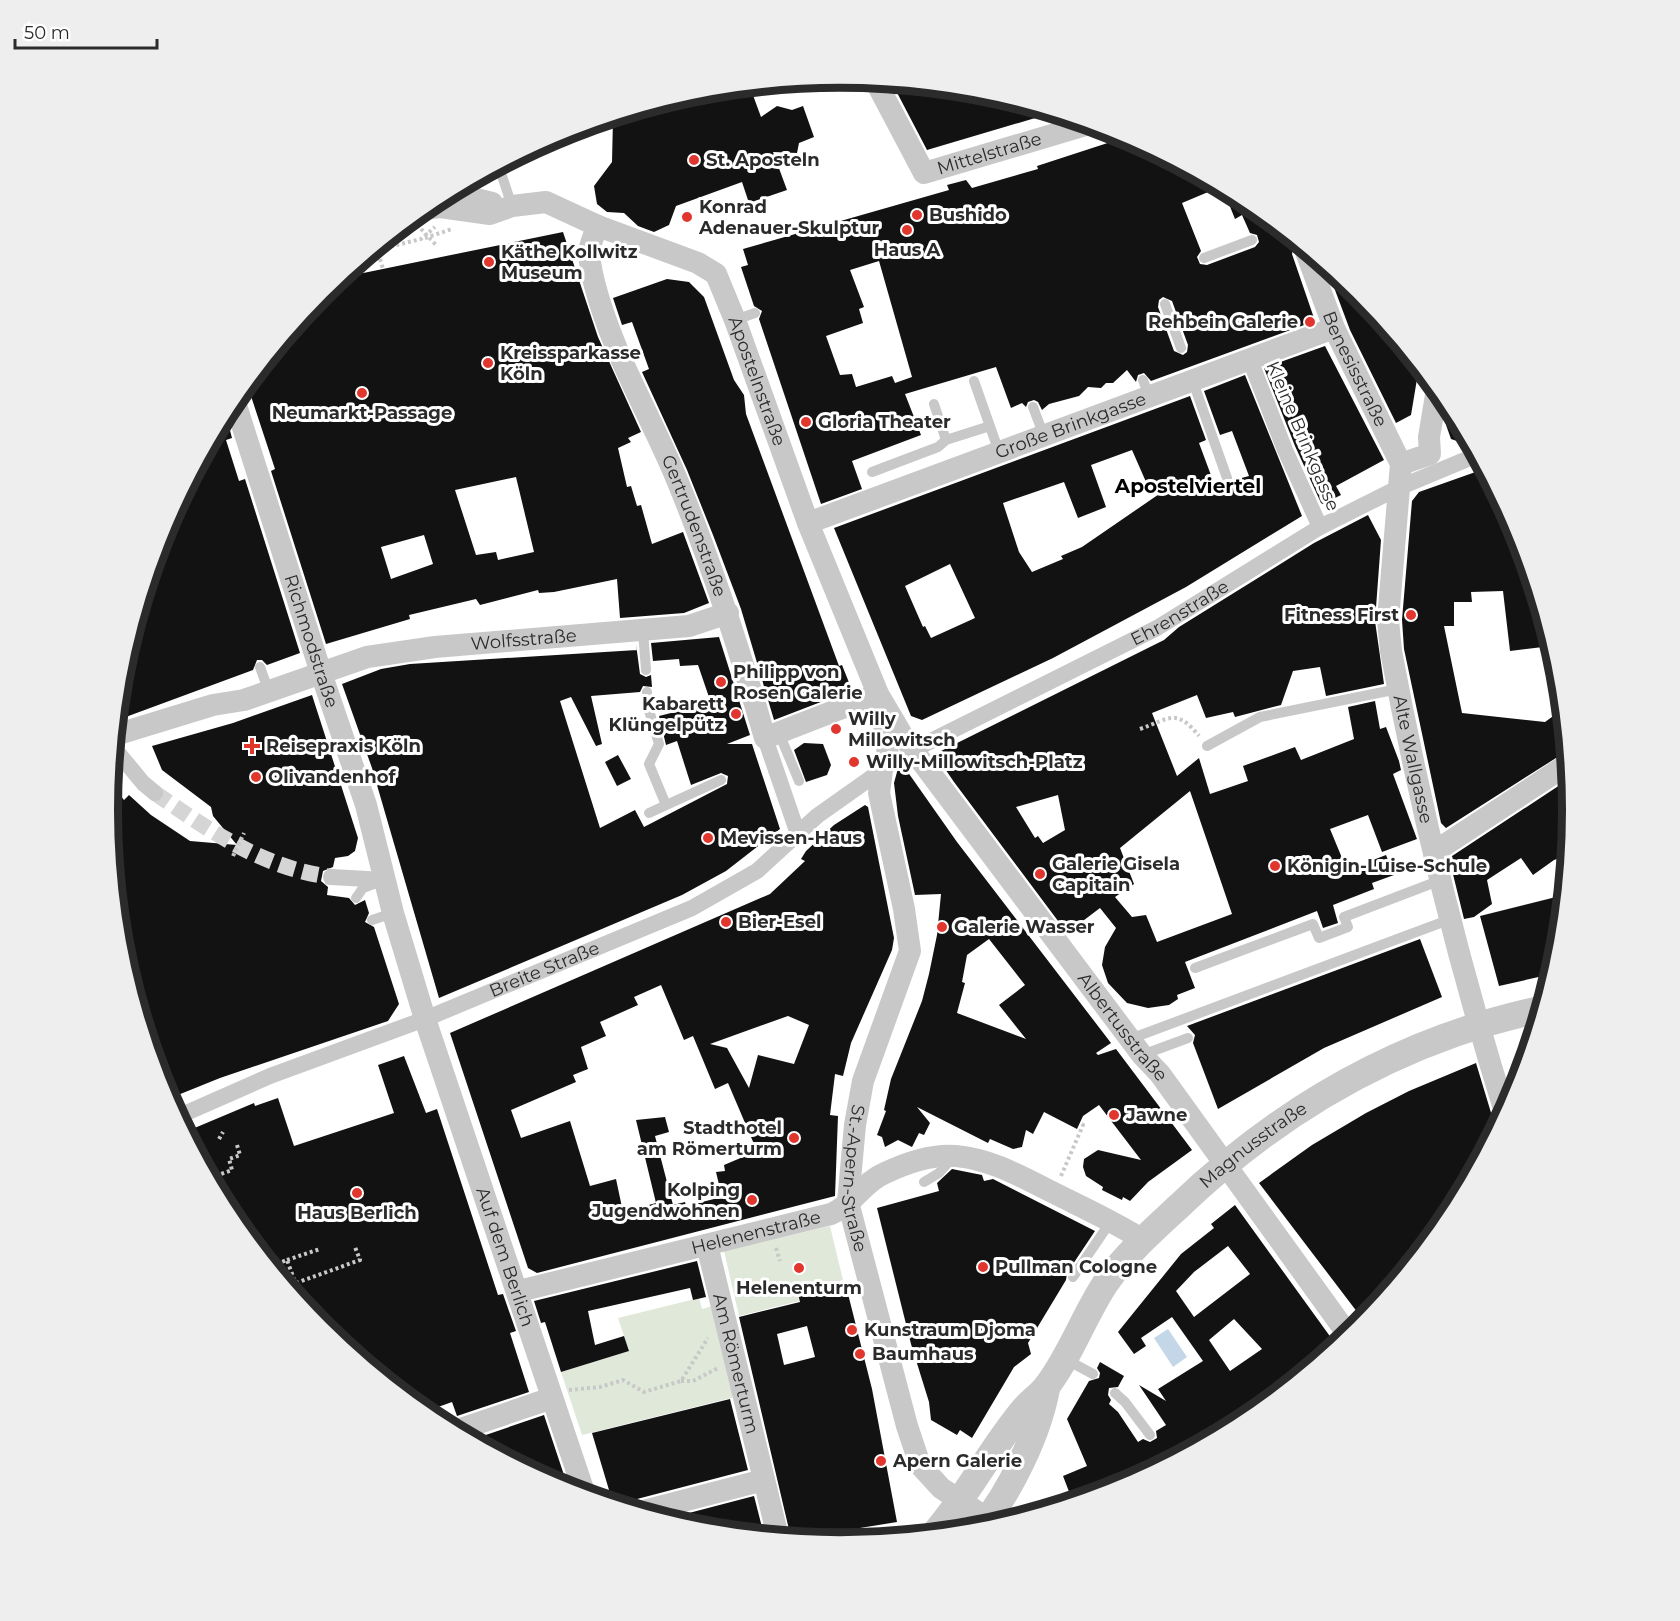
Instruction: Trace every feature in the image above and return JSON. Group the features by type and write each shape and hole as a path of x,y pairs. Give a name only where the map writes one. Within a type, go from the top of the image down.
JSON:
{"street":[{"name":"Mittelstraße","path":"879,90 917,175 1075,128"},
{"name":"Apostelnstraße","path":"454,200 467,212 490,214 512,207 546,202 598,226 708,269 720,282 745,317 808,523 878,694 913,750"},
{"name":"Gertrudenstraße","path":"598,226 588,247 607,323 679,484 720,616 772,735 798,834"},
{"name":"Benesisstraße","path":"1310,263 1335,328 1401,464"},
{"name":"Große Brinkgasse","path":"808,523 1044,436 1146,388 1250,360 1335,328"},
{"name":"Kleine Brinkgasse","path":"1250,360 1285,450 1320,527"},
{"path":"1435,402 1429,437 1430,454 1440,462 1453,464"},
{"name":"Richmodstraße","path":"238,412 321,673 366,805 393,913 425,1019"},
{"path":"1398,488 1401,464 1430,454"},
{"name":"Ehrenstraße","path":"882,770 913,750 1157,628 1320,527 1398,488 1469,458"},
{"name":"Alte Wallgasse","path":"1398,488 1388,620 1398,689 1441,880 1478,1025 1501,1100"},
{"name":"Wolfsstraße","path":"123,733 213,705 244,700 367,657 459,652 689,626 720,616"},
{"name":"Apostelnstraße","path":"878,694 888,755 882,770"},
{"path":"772,735 878,694"},
{"name":"Albertusstraße","path":"913,750 1131,1041 1160,1074 1343,1328"},
{"path":"121,755 155,793"},
{"path":"1434,852 1560,769"},
{"name":"Breite Straße","path":"185,1114 270,1076 425,1019 692,908 757,871 798,834 882,770"},
{"name":"St.-Apern-Straße","path":"882,770 879,794 904,909 910,951 863,1082 855,1125 848,1202 907,1426 920,1465 930,1478 961,1502"},
{"path":"331,877 385,880"},
{"name":"Magnusstraße","path":"982,1519 961,1502 1024,1408 1047,1386 1106,1282 1143,1240 1224,1165 1289,1115 1328,1091 1402,1053 1478,1025 1533,1011"},
{"name":"Auf dem Berlich","path":"425,1019 519,1291 581,1484"},
{"name":"Helenenstraße","path":"519,1291 831,1214 842,1210 848,1202 881,1174 925,1159 954,1155 991,1163 1112,1221 1143,1240"},
{"name":"Am Römerturm","path":"706,1245 776,1529"},
{"name":"Magnusstraße","path":"992,1516 1042,1416 1047,1386"},
{"path":"465,1427 552,1398"},
{"path":"654,1508 764,1480"},
{"path":"942,1525 961,1502"}],"lane":[{"path":"502,176 512,207"},
{"path":"1204,258 1252,240"},
{"path":"1165,304 1181,348"},
{"path":"1191,377 1227,478"},
{"path":"974,381 999,453"},
{"path":"934,404 946,440"},
{"path":"1032,406 1044,436"},
{"path":"872,472 938,447 946,440 990,426"},
{"path":"643,631 646,670"},
{"path":"260,667 269,692"},
{"path":"1207,746 1260,717 1398,689"},
{"path":"647,692 648,707 659,744 649,764 666,805"},
{"path":"772,735 799,781"},
{"path":"648,813 721,780"},
{"path":"356,897 363,888 385,880"},
{"path":"1195,969 1313,924 1319,938 1348,927 1344,917 1441,880"},
{"path":"372,920 393,913"},
{"path":"1131,1041 1451,919"},
{"path":"1131,1041 1188,1038"},
{"path":"1494,1077 1507,1088"},
{"path":"924,1182 939,1173 954,1155"},
{"path":"1073,1277 1112,1221"},
{"path":"1062,1358 1093,1374"},
{"path":"1115,1393 1125,1402 1150,1435"}],"path":[{"path":"391,246 428,235 442,221 450,203"},
{"path":"428,235 437,246"},
{"path":"380,259 383,269"},
{"path":"1140,729 1177,716 1184,719 1207,746"},
{"path":"233,856 244,833"},
{"path":"1063,1197 1061,1176 1083,1125 1080,1123"},
{"path":"219,1139 223,1132"},
{"path":"217,1175 232,1170 228,1159 240,1155 237,1145"},
{"path":"296,1283 360,1260 355,1247"},
{"path":"278,1263 320,1248"},
{"path":"287,1260 298,1288"},
{"path":"681,1381 717,1324 725,1320"},
{"path":"552,1398 567,1390 600,1388 623,1380 644,1392 681,1381 693,1381 735,1362"}],"green space":[{"path":"830,1226 843,1280 797,1292 799,1301 739,1316 724,1251"},
{"path":"699,1298 702,1309 712,1306 735,1397 582,1435 561,1372 629,1351 618,1318"}],"water":[{"path":"1168,1329 1187,1357 1173,1367 1154,1338"}],"building":[{"path":"896,91 981,102 1039,117 927,150"},
{"name":"St. Aposteln","path":"753,94 761,117 777,106 792,110 803,106 814,137 799,143 797,153 773,152 787,190 749,203 742,182 676,206 669,225 654,232 638,226 624,213 607,212 597,204 594,186 612,162 613,125 699,102 746,95"},
{"path":"1112,142 1201,185 1211,191 1182,203 1201,251 1197,257 1200,264 1207,265 1255,247 1259,242 1257,235 1250,233 1242,215 1235,219 1228,202 1293,249 1292,254 1315,321 1151,381 1144,373 1138,375 1136,382 1127,370 1113,383 1106,383 1101,388 1088,387 1079,396 1049,404 1042,410 1038,402 1034,400 1028,402 1026,407 1022,403 1011,408 996,367 905,394 921,435 852,461 862,489 821,504 759,319 762,311 754,306 741,267 748,265 743,249 949,190 947,185 966,180 972,188 1038,169 1037,166","holes":["879,261 912,377 895,383 892,376 856,387 852,374 840,375 826,336 863,323 859,309 864,307 850,270","1163,297 1172,301 1188,345 1187,352 1183,355 1174,351 1158,307 1159,300"]},
{"path":"563,232 598,337 641,432 628,438 631,442 618,448 627,487 631,486 637,506 641,505 652,544 683,532 709,603 684,613 620,618 617,579 554,592 539,593 538,590 480,605 476,599 409,615 410,619 326,644 271,471 275,469 250,394 297,334 357,274","holes":["516,477 534,552 498,560 496,552 476,555 455,490","424,535 433,564 391,579 381,547"]},
{"path":"667,279 689,282 704,297 734,380 744,395 746,414 839,666 842,665 852,690 774,720 741,609 713,535 687,470 642,372 649,369 632,322 622,325 613,298"},
{"path":"1332,283 1383,334 1417,377 1411,415 1396,423 1350,330"},
{"path":"1325,346 1384,460 1336,486 1341,495 1323,504 1295,446 1264,368"},
{"path":"1245,375 1302,516 1186,587 1053,658 922,720 911,716 834,528 1190,396 1206,440 1199,443 1215,486 1230,485 1234,480 1249,476 1232,431 1220,435 1204,391","holes":["1132,450 1150,491 1163,486 1165,490 1082,547 1061,556 1063,559 1032,572 1019,552 1003,503 1064,482 1078,518 1106,507 1091,465","950,564 975,618 931,638 925,626 923,627 905,586"]},
{"path":"1446,418 1460,442 1451,439"},
{"path":"229,427 232,438 226,440 239,481 245,479 300,653 267,665 262,660 257,660 253,670 124,718 132,670 156,578 192,491"},
{"path":"1477,471 1507,534 1524,578 1543,647 1510,651 1503,591 1471,592 1472,602 1454,602 1454,626 1444,626 1462,713 1545,722 1556,714 1559,756 1446,828 1441,823 1404,649 1402,620 1412,501 1419,492"},
{"path":"1368,515 1381,540 1375,621 1384,684 1326,696 1320,667 1293,671 1281,705 1235,717 1233,712 1206,718 1197,695 1152,713 1177,776 1199,758 1210,794 1248,781 1243,766 1295,747 1301,760 1354,739 1348,707 1375,701 1380,729 1386,727 1399,761 1401,770 1393,774 1417,839 1382,852 1368,815 1330,829 1347,870 1386,855 1394,875 1372,883 1374,889 1333,905 1338,923 1323,928 1317,911 1185,962 1195,988 1177,995 1178,999 1169,1005 1148,1008 1127,1003 1108,983 1102,965 1105,947 1116,928 1100,908 1067,933 954,782 939,760 945,758 941,751 1164,640 1179,627 1314,543","holes":["1190,791 1232,914 1157,942 1146,915 1132,917 1115,897 1134,884 1120,848","1058,795 1065,830 1043,843 1038,836 1035,838 1016,807"]},
{"path":"719,637 750,735 727,744 752,744 780,829 726,871 682,895 439,998 372,768 342,684 381,669 410,664 637,650 640,674 646,677 651,675 652,687 643,686 640,692 591,696 602,744 596,746 571,697 560,701 600,828 635,810 644,827 727,784 728,776 721,773 691,785 677,741 666,745 659,716 711,703 698,665 680,666 679,659 653,661 651,643"},
{"path":"312,695 358,838 355,851 348,856 335,858 333,867 323,871 321,881 328,887 327,895 349,898 355,905 365,900 369,913 365,922 374,927 399,1004 388,1021 220,1078 177,1095 156,1043 132,951 124,905 120,858 119,794 124,800 129,795 151,815 190,841 237,845 213,816 211,807 162,770 152,746 233,723"},
{"path":"804,743 823,744 831,765 827,775 806,782 794,750"},
{"path":"618,755 631,779 617,786 605,762"},
{"path":"900,761 957,842 1111,1043 1096,1053 1098,1055 1116,1049 1192,1150 1148,1182 1130,1201 1123,1197 1122,1200 1102,1190 1103,1187 1086,1176 1083,1167 1084,1159 1098,1150 1141,1160 1099,1105 1083,1116 1077,1129 1044,1112 1033,1134 1026,1130 1022,1147 1013,1149 990,1139 988,1143 917,1107 930,1123 924,1135 919,1133 912,1147 898,1140 885,1147 882,1137 877,1135 886,1111 884,1110 891,1079 922,1001 937,935 941,894 915,895 898,816 894,783","holes":["989,939 1025,985 999,1005 1026,1039 957,1013 965,983 962,982 967,955"]},
{"path":"1561,784 1560,858 1533,875 1521,858 1487,880 1492,904 1474,917 1464,919 1449,858"},
{"path":"865,805 868,807 894,938 892,950 851,1043 843,1076 835,1074 830,1115 838,1116 835,1196 537,1273 528,1268 450,1033 770,894 805,861 801,859 806,851 834,825","holes":["661,985 684,1040 693,1036 715,1089 728,1083 757,1151 724,1165 725,1171 716,1172 722,1197 686,1206 685,1202 673,1205 655,1136 669,1132 665,1117 636,1120 656,1203 623,1212 616,1179 590,1186 570,1121 521,1138 511,1110 576,1082 573,1075 588,1069 581,1047 606,1036 600,1022 638,1005 634,997","788,1016 809,1025 794,1064 758,1055 749,1088 727,1048 710,1044"]},
{"path":"1557,897 1542,976 1499,986 1480,916"},
{"path":"1420,939 1442,997 1324,1048 1218,1109 1193,1043 1195,1035 1187,1026"},
{"path":"404,1056 426,1113 437,1109 498,1295 503,1294 516,1331 510,1333 529,1392 457,1416 452,1402 435,1408 400,1383 329,1321 297,1287 240,1212 192,1129 254,1103 255,1106 278,1098 294,1146 394,1113 378,1065"},
{"path":"1476,1063 1493,1118 1465,1172 1440,1212 1413,1250 1358,1313 1259,1183 1312,1145 1409,1091"},
{"path":"952,1169 982,1175 984,1181 993,1179 1095,1231 1067,1273 1066,1280 1028,1343 1031,1354 1014,1367 972,1438 960,1430 957,1435 931,1420 929,1402 911,1344 877,1208 939,1191 937,1183"},
{"path":"1235,1205 1332,1339 1280,1383 1201,1436 1116,1478 1070,1495 1063,1476 1087,1466 1067,1419 1089,1381 1099,1378 1100,1373 1097,1368 1100,1362 1124,1376 1118,1387 1109,1388 1108,1395 1111,1400 1109,1404 1118,1412 1138,1442 1143,1439 1150,1442 1157,1438 1156,1431 1166,1425 1139,1385 1166,1401 1158,1389 1203,1361 1172,1317 1141,1338 1146,1346 1134,1354 1118,1332 1181,1254 1214,1228 1211,1224","holes":["1228,1246 1250,1274 1194,1317 1176,1291 1194,1272","1234,1319 1262,1349 1230,1371 1209,1340"]},
{"path":"697,1261 706,1297 693,1300 690,1288 588,1311 595,1345 624,1336 629,1351 561,1372 545,1322 541,1323 534,1301"},
{"path":"845,1282 872,1389 897,1522 860,1528 861,1532 789,1531 739,1317 800,1302 798,1294","holes":["807,1326 815,1357 784,1365 777,1334"]},
{"path":"730,1399 748,1470 637,1499 634,1502 607,1494 606,1491 609,1490 592,1433"},
{"path":"544,1415 565,1478 521,1458 480,1437"},
{"path":"754,1496 762,1528 699,1519 682,1515"}],"tunnel":[{"path":"155,793 238,846 283,865 331,877"}],"place":[{"name":"St. Aposteln","path":"694,160"},
{"name":"Bushido","path":"917,215"},
{"name":"Konrad Adenauer-Skulptur","path":"687,217"},
{"name":"Haus A","path":"907,230"},
{"name":"Käthe Kollwitz Museum","path":"489,262"},
{"name":"Rehbein Galerie","path":"1310,322"},
{"name":"Kreissparkasse Köln","path":"488,363"},
{"name":"Neumarkt-Passage","path":"362,393"},
{"name":"Gloria Theater","path":"806,422"},
{"name":"Fitness First","path":"1411,615"},
{"name":"Philipp von Rosen Galerie","path":"721,682"},
{"name":"Kabarett Klüngelpütz","path":"736,714"},
{"name":"Willy Millowitsch","path":"836,729"},
{"name":"Reisepraxis Köln","path":"252,746"},
{"name":"Willy-Millowitsch-Platz","path":"854,762"},
{"name":"Olivandenhof","path":"256,777"},
{"name":"Mevissen-Haus","path":"708,838"},
{"name":"Königin-Luise-Schule","path":"1275,866"},
{"name":"Galerie Gisela Capitain","path":"1040,874"},
{"name":"Bier-Esel","path":"726,922"},
{"name":"Galerie Wasser","path":"942,927"},
{"name":"Jawne","path":"1114,1115"},
{"name":"Stadthotel am Römerturm","path":"794,1138"},
{"name":"Haus Berlich","path":"357,1193"},
{"name":"Kolping Jugendwohnen","path":"752,1200"},
{"name":"Pullman Cologne","path":"983,1267"},
{"name":"Helenenturm","path":"799,1268"},
{"name":"Kunstraum Djoma","path":"852,1330"},
{"name":"Baumhaus","path":"860,1354"},
{"name":"Apern Galerie","path":"881,1461"}],"district":[{"name":"Apostelviertel","path":"1188,486"}]}
